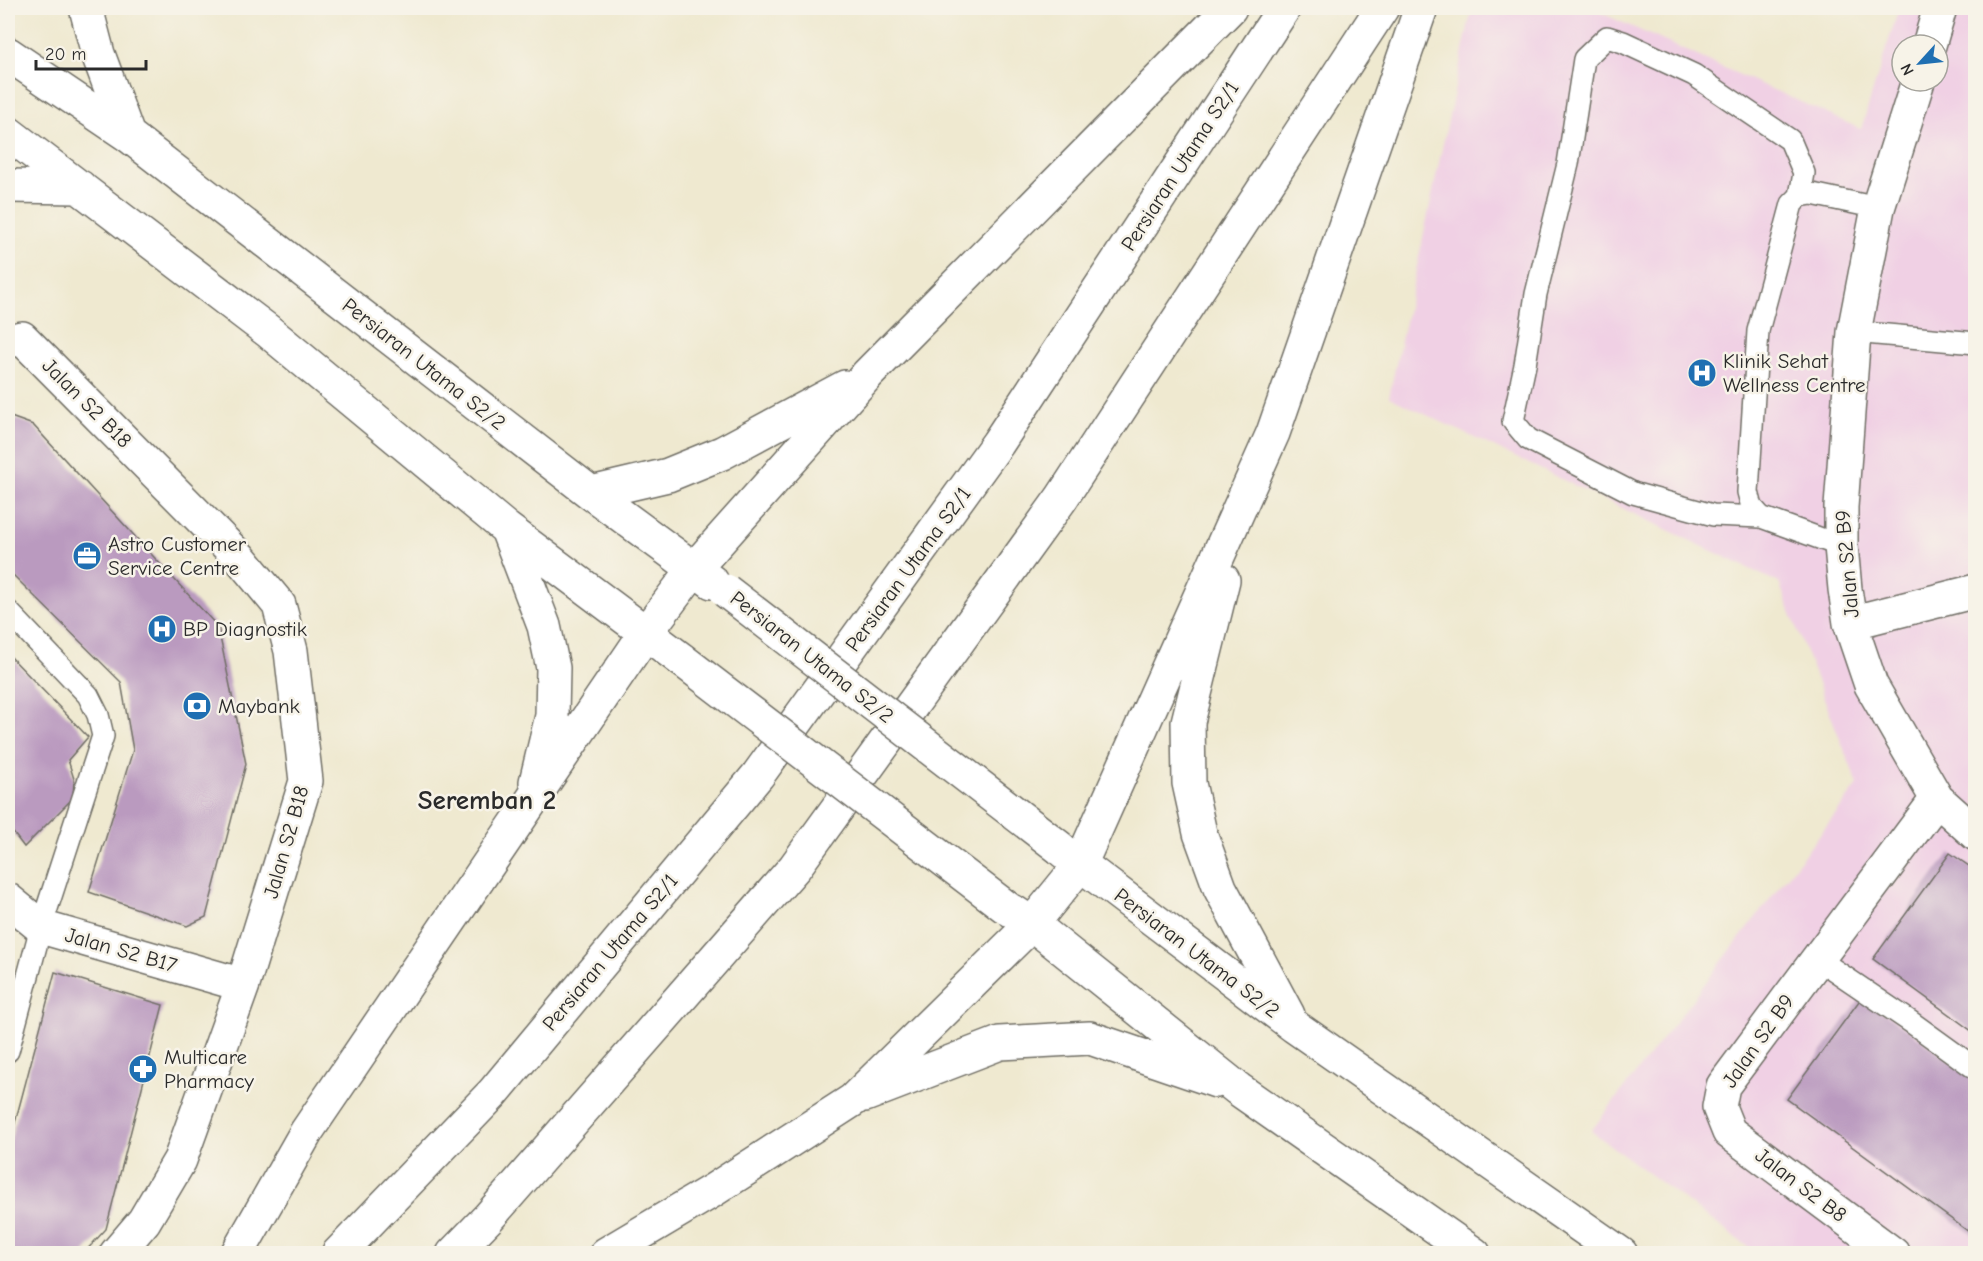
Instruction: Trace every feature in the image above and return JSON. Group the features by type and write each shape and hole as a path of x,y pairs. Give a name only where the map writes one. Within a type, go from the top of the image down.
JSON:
{"main road":[{"path":"86,8 98,54 128,135"},
{"path":"237,1254 307,1131 645,634 694,568 868,374 1230,8"},
{"name":"Persiaran Utama S2/1","path":"338,1254 493,1093 758,775 998,444 1284,8"},
{"path":"453,1254 488,1218 795,867 1061,499 1382,8"},
{"path":"853,1100 1020,916 1070,856 1244,497 1272,433 1421,8"},
{"path":"1933,33 1940,8"},
{"name":"Persiaran Utama S2/2","path":"8,54 128,135 591,493 726,591 1294,1026 1621,1254"},
{"name":"Jalan S2 B9","path":"1719,1107 1723,1086 1937,799 1871,685 1850,623 1841,546 1841,507 1854,332 1878,208 1914,93"},
{"path":"8,133 268,331 507,529 1020,916 1238,1089 1474,1254"},
{"path":"8,186 80,187"},
{"name":"Jalan S2 B18","path":"8,341 22,338 240,558 279,605 291,651 306,781 243,985 180,1160 144,1221 116,1254"},
{"path":"591,493 668,475 722,453 868,374"},
{"path":"1244,497 1188,722 1189,783 1200,833 1220,888 1294,1026"},
{"path":"507,529 544,626 553,668 552,716 531,801"},
{"path":"1850,623 1976,591"},
{"path":"1937,799 1976,834"},
{"name":"Jalan S2 B17","path":"8,900 41,927 243,985"},
{"path":"606,1254 712,1191 853,1100 1000,1043 1090,1038 1238,1089"},
{"name":"Jalan S2 B8","path":"1719,1107 1729,1132 1893,1254"}],"lane":[{"path":"1761,517 1752,507 1748,492 1758,331 1792,204 1800,196 1804,173 1790,140 1694,75 1623,42 1607,37 1584,59 1568,164 1536,294 1525,365 1513,421 1528,439 1633,492 1713,515 1761,517 1841,546"},
{"path":"1800,196 1812,194 1878,208"},
{"path":"1854,332 1976,343"},
{"path":"8,611 88,695 98,715 103,736 41,927 8,1051"},
{"path":"1818,959 1976,1069"}],"shaded area":[{"path":"1472,8 1590,8 1861,129 1890,37 1890,93 1950,93 1950,33 1891,33 1899,8 1975,8 1975,1253 1756,1253 1591,1131 1858,785 1779,583 1389,397"}],"building":[{"path":"8,416 33,425 218,627 246,764 206,917 187,926 89,892 133,750 121,682 8,570"},
{"path":"8,654 88,737 68,760 74,779 73,798 24,847 8,826"},
{"path":"1950,853 1976,871 1976,1034 1873,959"},
{"path":"55,972 163,1005 106,1229 83,1254 8,1254 8,1149"},
{"path":"1862,997 1976,1079 1976,1237 1787,1099"}],"place":[{"name":"Klinik Sehat Wellness Centre","path":"1702,373"},
{"name":"Astro Customer Service Centre","path":"87,556"},
{"name":"BP Diagnostik","path":"162,629"},
{"name":"Maybank","path":"197,706"},
{"name":"Multicare Pharmacy","path":"143,1069"}],"district":[{"name":"Seremban 2","path":"487,800"}]}
